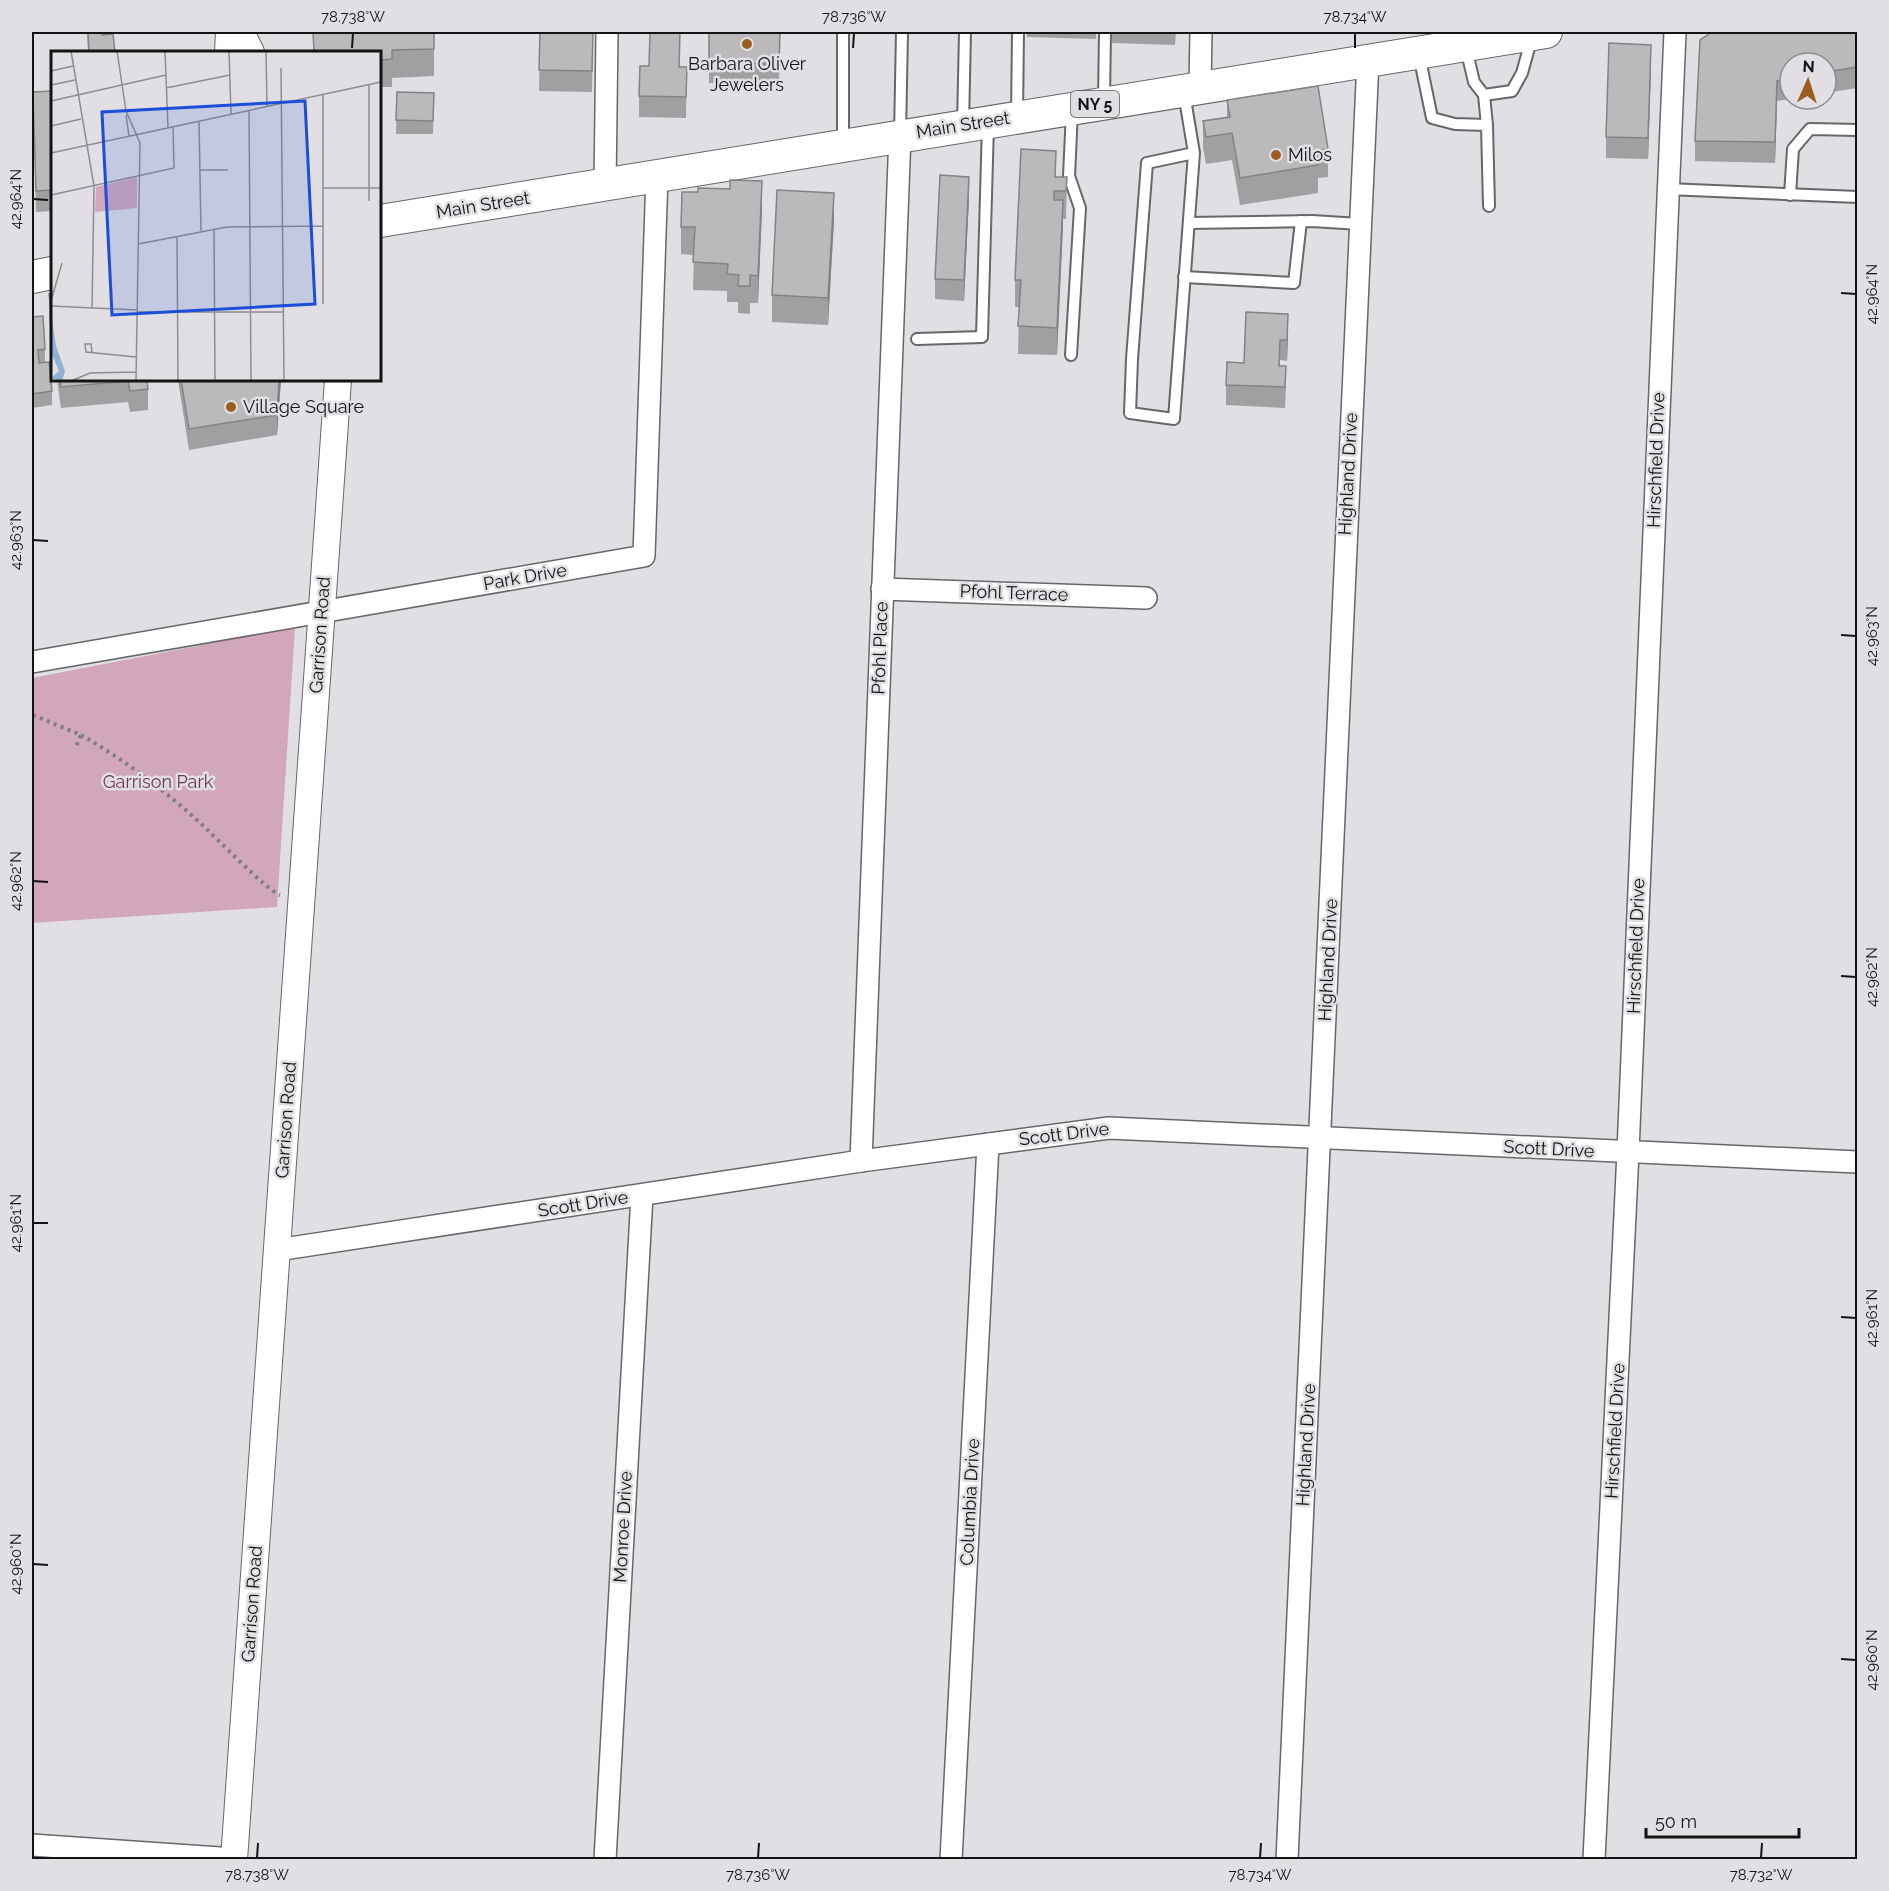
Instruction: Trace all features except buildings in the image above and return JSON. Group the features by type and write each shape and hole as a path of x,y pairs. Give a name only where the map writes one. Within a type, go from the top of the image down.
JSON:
{"main road":[{"name":"Main Street","path":"381,221 1538,32"},
{"path":"32,277 51,273"}],"street":[{"path":"228,32 228,51"},
{"path":"241,32 250,51"},
{"path":"605,185 607,32"},
{"path":"1192,88 1201,32"},
{"name":"Hirschfield Drive","path":"1594,1860 1628,1152 1675,32"},
{"name":"Highland Drive","path":"1287,1860 1368,60"},
{"name":"Pfohl Place","path":"861,1161 900,135"},
{"name":"Park Drive","path":"32,662 644,556 657,176"},
{"name":"Garrison Road","path":"234,1859 338,381"},
{"name":"Pfohl Terrace","path":"882,589 1146,598"},
{"name":"Scott Drive","path":"277,1250 861,1161 1108,1128 1857,1162"},
{"name":"Columbia Drive","path":"951,1860 988,1144"},
{"name":"Monroe Drive","path":"605,1860 642,1195"},
{"path":"32,1845 234,1859"}],"lane":[{"path":"843,32 843,144"},
{"path":"900,135 902,32"},
{"path":"965,32 989,121"},
{"path":"917,339 982,337 989,121 1018,32"},
{"path":"1104,103 1105,32"},
{"path":"1484,95 1512,91 1522,73 1538,32"},
{"path":"1466,45 1474,82 1484,95 1489,206"},
{"path":"1418,52 1432,118 1455,124 1487,125"},
{"path":"1192,88 1194,153 1174,419 1130,412 1132,347 1147,163 1194,153"},
{"path":"1071,355 1080,208 1069,176 1072,107"},
{"path":"1790,195 1792,149 1810,129 1857,129"},
{"path":"1667,189 1857,197"},
{"path":"1189,223 1301,221 1360,224"},
{"path":"1184,278 1294,283 1301,221"}],"path":[{"path":"32,715 81,735 116,755 198,821 277,895 302,897"},
{"path":"75,749 81,735"}],"green space":[{"name":"Garrison Park","path":"295,627 277,907 32,923 32,678"}],"place":[{"name":"Barbara Oliver Jewelers","path":"747,44"},
{"name":"Milos","path":"1276,155"},
{"name":"Village Square","path":"231,407"}]}
